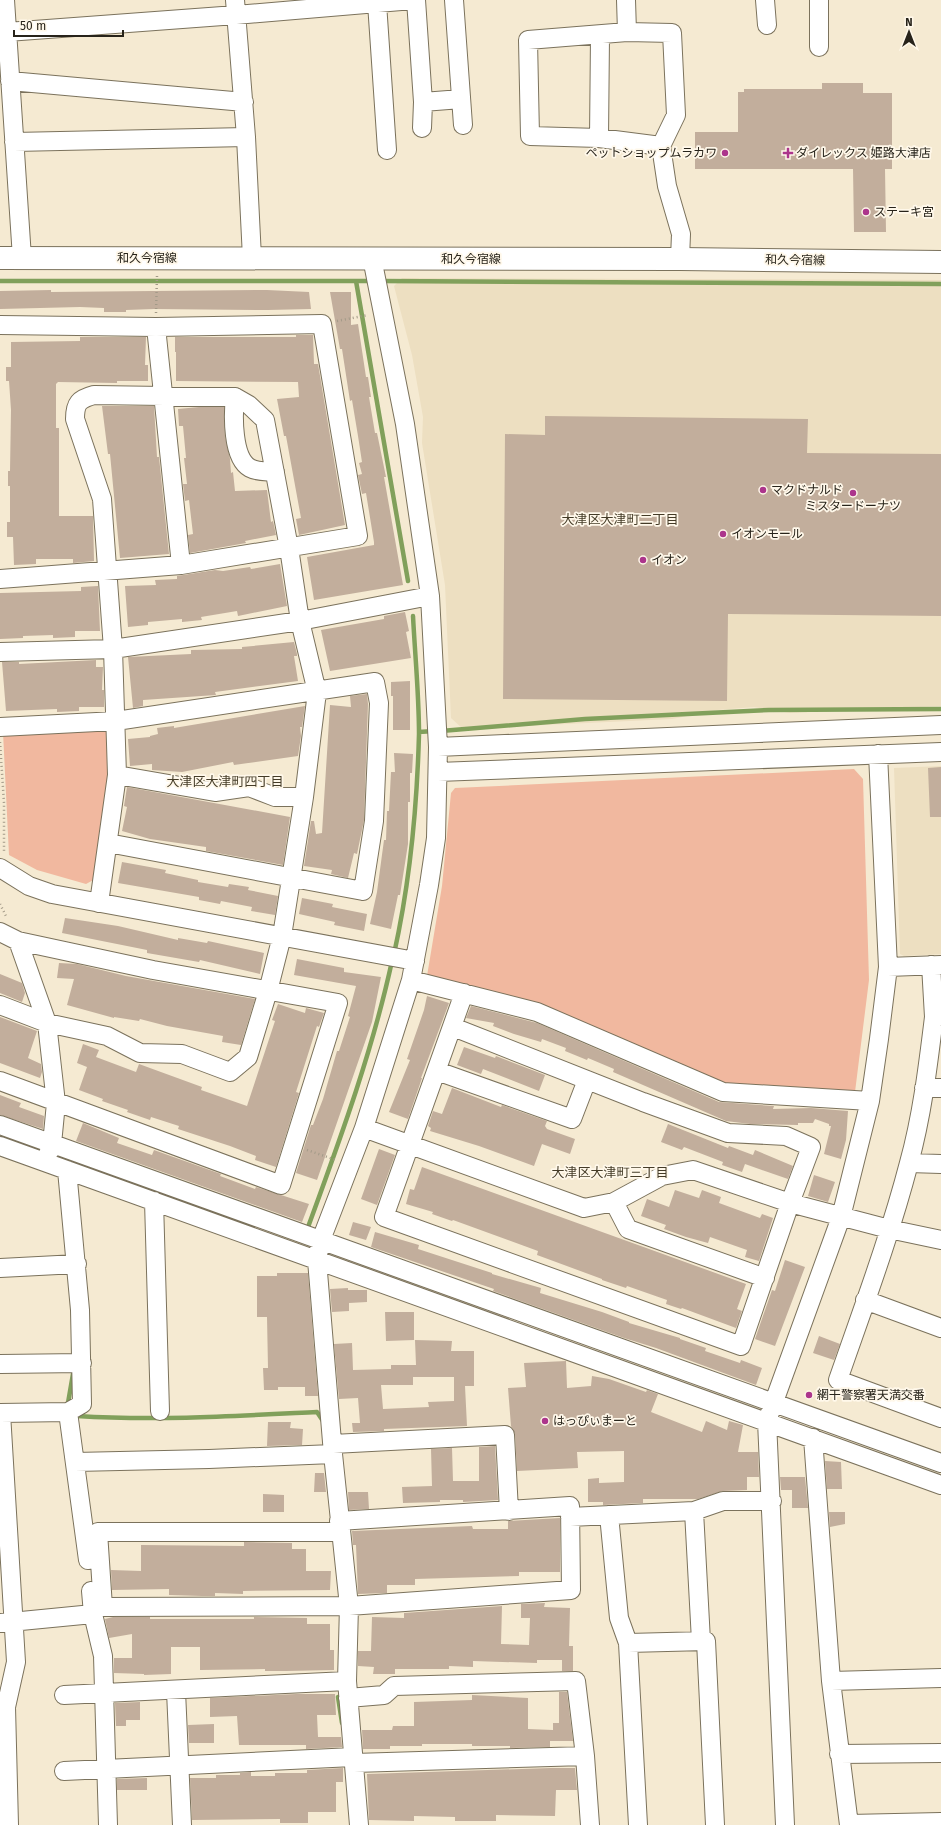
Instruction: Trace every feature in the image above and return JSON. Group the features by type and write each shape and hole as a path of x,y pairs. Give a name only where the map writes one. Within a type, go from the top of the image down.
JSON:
{"main road":[{"name":"和久今宿線","path":"0,258 680,259 941,262"}],"street":[{"path":"5,0 22,258"},
{"path":"7,32 235,8 377,3 413,0"},
{"path":"416,0 423,102 422,128"},
{"path":"454,0 463,124"},
{"path":"626,0 627,32"},
{"path":"765,0 767,25"},
{"path":"819,0 819,47"},
{"path":"377,3 386,150"},
{"path":"235,8 244,102 252,258"},
{"path":"661,146 599,138 530,136 528,40 600,36 627,32 672,33 676,115 661,146 667,186 681,234 680,259"},
{"path":"599,138 600,36"},
{"path":"10,80 244,102"},
{"path":"423,102 461,99"},
{"path":"14,142 246,137"},
{"path":"359,1825 348,1690 349,1606 340,1526 317,1260 320,1240 364,1128 411,980 436,838 438,772 430,596 405,424 372,258"},
{"path":"0,325 156,327 322,324 358,536 182,565 0,579"},
{"path":"156,327 182,565"},
{"path":"0,1005 47,1023 107,1036 140,1053 182,1054 230,1072 248,1057 268,991 282,936 304,797 317,692 300,621 289,548 265,420 248,405 235,397 94,395 83,398 75,408 75,419 102,499 113,649 117,775 99,903"},
{"path":"235,397 233,413 240,459 250,468 275,472"},
{"path":"0,652 113,649 300,621 430,596"},
{"path":"0,727 116,721 317,692 375,682 379,703 374,822 363,891 291,876 108,843"},
{"path":"438,747 941,724"},
{"path":"438,772 941,752"},
{"path":"785,1825 772,1500 767,1421 841,1217 870,1101 888,967 878,754"},
{"path":"117,775 215,792 248,787 275,797 304,797"},
{"path":"2,862 29,886 52,894 415,962"},
{"path":"0,932 18,941 153,970 338,1003 281,1185 0,1081"},
{"path":"18,941 47,1023 56,1103 52,1144 45,1162"},
{"path":"888,967 936,965 937,1016 933,1088 866,1300 838,1380 941,1418"},
{"path":"411,980 536,1012 723,1092 870,1101"},
{"path":"453,1027 587,1080 728,1133 786,1136 811,1147 790,1203 741,1346 384,1217 464,993"},
{"path":"437,1070 572,1119 587,1080"},
{"path":"0,1125 941,1463"},
{"path":"364,1128 584,1208 614,1202 662,1176 692,1170 790,1203 889,1229 941,1240"},
{"path":"0,1146 767,1421 941,1485"},
{"path":"909,1163 941,1164"},
{"path":"67,1170 77,1264 82,1363 75,1408 75,1462 86,1540 93,1614 103,1656 108,1825"},
{"path":"154,1201 160,1411"},
{"path":"614,1202 628,1229 764,1278"},
{"path":"0,1268 77,1264"},
{"path":"866,1300 941,1328"},
{"path":"0,1364 82,1363"},
{"path":"9,1825 4,1787 3,1707 16,1662 6,1622 0,1414 75,1408"},
{"path":"75,1462 209,1459 505,1435 509,1511"},
{"path":"813,1438 831,1681 849,1825 941,1822"},
{"path":"570,1517 694,1511 723,1501 772,1500"},
{"path":"570,1506 570,1517 571,1590 349,1606 103,1607 98,1532 340,1526 570,1506"},
{"path":"694,1511 701,1641"},
{"path":"609,1515 619,1618 628,1643 638,1825"},
{"path":"6,1622 93,1614"},
{"path":"628,1643 706,1641 715,1825"},
{"path":"831,1681 941,1678"},
{"path":"64,1695 176,1691 348,1690 384,1695 394,1686 576,1681 585,1756 590,1825"},
{"path":"176,1691 182,1825"},
{"path":"839,1754 941,1753"},
{"path":"64,1771 354,1760 585,1756"}],"path":[{"path":"156,327 157,277"},
{"path":"355,318 370,314"},
{"path":"0,734 4,803 2,862"},
{"path":"322,1156 340,1162"}],"shaded area":[{"path":"402,278 941,280 941,706 790,713 754,707 718,710 672,719 463,729 451,718 445,585 422,443 423,417 412,355 394,286"},
{"path":"104,726 111,734 103,842 97,878 86,884 37,870 9,855 3,732"},
{"path":"941,766 941,954 904,956 900,954 894,768"},
{"path":"854,769 863,779 869,980 855,1092 735,1086 697,1075 427,976 442,886 451,793 455,788"}],"building":[{"path":"822,83 863,83 863,93 892,93 892,169 885,169 886,232 854,232 853,169 695,169 695,132 738,132 738,92 744,92 744,89 822,89"},
{"path":"51,290 51,292 267,290 309,292 311,309 154,309 126,310 126,312 104,312 104,308 80,307 0,309 0,291"},
{"path":"330,292 351,292 351,325 358,324 366,377 368,377 371,397 369,397 375,433 377,433 386,477 384,477 403,585 314,600 307,557 374,545 366,493 362,494 358,475 362,474 359,463 362,462 352,400 350,401 342,349 340,349"},
{"path":"296,335 313,335 314,364 318,364 345,525 299,535 296,519 301,518 286,436 284,436 277,399 299,397 298,382 176,381 175,352 175,337 296,337"},
{"path":"80,337 146,337 145,365 148,365 148,381 117,381 117,383 58,382 56,384 56,428 59,428 59,516 93,516 94,561 73,563 73,559 36,559 36,564 14,565 13,537 7,537 7,522 10,522 10,486 8,486 8,471 10,471 11,410 9,381 6,381 6,367 11,367 11,342 80,341"},
{"path":"102,406 154,406 157,457 159,457 169,554 120,558 110,454 108,454"},
{"path":"224,407 225,436 230,459 231,473 233,472 235,491 267,490 271,522 273,521 276,535 245,541 246,543 190,553 188,535 193,534 189,500 185,501 183,484 187,484 184,458 186,458 183,426 179,426 178,409"},
{"name":"イオンモール","path":"545,416 808,419 807,453 941,454 941,616 728,614 727,701 503,699 505,434 545,435"},
{"path":"280,564 287,606 238,616 237,611 201,617 202,620 182,622 182,619 148,622 148,625 128,627 125,586 156,585 155,580 177,579 177,576 215,570 223,571 250,567 251,569"},
{"path":"98,586 100,631 75,631 75,637 53,638 53,635 23,636 23,638 0,639 0,593 81,591 81,587"},
{"path":"405,612 409,631 406,632 411,658 330,671 321,630 384,619 384,616"},
{"path":"294,642 297,654 297,656 294,656 298,681 215,692 216,695 143,700 143,706 133,708 128,657 191,654 191,650 242,649 242,647"},
{"path":"96,660 96,667 103,667 102,690 104,690 104,707 79,707 79,711 57,712 57,709 6,711 2,662 19,662 19,664"},
{"path":"410,681 410,730 393,730 393,696 391,696 391,682"},
{"path":"367,694 368,704 364,820 357,854 354,853 348,878 331,874 332,870 304,866 311,821 314,821 316,834 322,833 330,705 351,707 350,696"},
{"path":"305,706 302,727 300,727 301,736 298,756 234,765 233,762 182,772 152,770 152,764 130,766 128,739 150,737 158,734 157,728 174,726 174,728"},
{"path":"394,753 413,754 412,773 410,773 410,802 408,802 408,844 400,895 398,895 391,929 370,924 377,892 384,840 386,840 391,772 395,772"},
{"path":"941,767 941,817 930,817 928,768"},
{"path":"127,787 290,817 283,865 206,851 206,847 150,839 122,831 127,807 124,806"},
{"path":"122,862 166,870 165,873 198,880 198,882 228,887 229,884 249,887 248,890 278,896 275,915 251,911 252,907 221,901 220,904 199,900 199,897 118,883"},
{"path":"302,898 333,904 332,907 367,914 364,931 334,925 335,922 299,914"},
{"path":"65,918 118,926 178,940 178,938 207,943 208,941 264,953 260,974 200,960 199,962 147,953 147,950 62,933"},
{"path":"297,959 344,968 344,972 381,977 372,1022 317,1180 296,1173 311,1125 313,1125 323,1099 337,1051 339,1051 350,1017 348,1016 356,986 294,975"},
{"path":"59,963 77,964 126,976 255,999 241,1045 222,1042 223,1036 167,1026 140,1019 139,1021 114,1018 67,1005 74,979 57,978"},
{"path":"0,974 22,983 25,993 22,1002 0,993"},
{"path":"427,996 449,1003 421,1078 408,1119 389,1112 410,1060 407,1059 424,1010"},
{"path":"278,1004 305,1013 306,1008 324,1013 319,1027 317,1026 296,1092 299,1093 276,1167 255,1160 256,1156 178,1129 179,1126 151,1117 150,1120 127,1112 128,1110 102,1101 103,1099 79,1090 87,1067 77,1063 83,1044 99,1050 96,1057 136,1072 139,1064 202,1087 201,1090 247,1106 275,1021 272,1020"},
{"path":"471,1006 537,1023 719,1102 774,1106 773,1109 811,1108 848,1111 846,1140 841,1159 824,1154 831,1126 829,1126 829,1124 815,1119 813,1123 798,1123 798,1125 750,1124 726,1121 613,1072 614,1069 588,1058 587,1060 565,1051 566,1048 542,1039 541,1042 514,1034 493,1026 494,1023 466,1018"},
{"path":"0,1017 37,1031 28,1058 41,1064 42,1072 40,1078 0,1063"},
{"path":"464,1047 495,1058 496,1056 545,1075 539,1091 483,1069 481,1074 457,1065"},
{"path":"452,1088 501,1107 502,1105 547,1121 545,1126 547,1129 575,1139 570,1154 542,1144 534,1166 479,1146 430,1131 431,1128 428,1126 433,1111 442,1114"},
{"path":"0,1095 21,1103 19,1107 44,1116 43,1129 0,1115"},
{"path":"83,1123 119,1138 117,1143 152,1155 154,1150 221,1174 220,1176 255,1189 256,1187 309,1204 302,1222 76,1141"},
{"path":"668,1124 728,1148 729,1146 753,1155 755,1150 793,1166 788,1179 745,1164 742,1172 722,1165 723,1162 684,1147 682,1150 661,1142"},
{"path":"379,1149 395,1155 377,1205 361,1199"},
{"path":"422,1167 746,1284 737,1309 742,1311 736,1328 682,1308 681,1309 666,1304 667,1300 627,1286 626,1288 602,1280 537,1255 538,1251 453,1220 452,1221 432,1214 433,1212 406,1204 410,1189 414,1190"},
{"path":"814,1175 835,1182 828,1202 808,1196"},
{"path":"675,1190 699,1198 702,1190 721,1197 719,1203 760,1218 762,1214 773,1218 759,1261 745,1257 747,1250 710,1237 708,1243 686,1237 664,1229 666,1225 641,1216 647,1199 669,1207"},
{"path":"353,1222 371,1227 366,1240 349,1235"},
{"path":"375,1232 419,1245 418,1249 492,1274 541,1288 540,1293 602,1312 629,1323 680,1338 706,1348 705,1351 740,1363 741,1360 762,1368 756,1385 493,1291 494,1289 371,1247"},
{"path":"785,1260 805,1267 775,1346 755,1339 772,1290 775,1291"},
{"path":"277,1273 308,1273 318,1396 305,1396 305,1387 278,1387 278,1390 264,1390 263,1368 268,1368 267,1317 257,1317 257,1276 277,1276"},
{"path":"348,1288 348,1290 367,1290 367,1302 349,1303 349,1311 332,1312 330,1289"},
{"path":"385,1312 414,1312 414,1340 386,1341"},
{"path":"819,1336 840,1344 834,1360 813,1353"},
{"path":"415,1340 452,1341 451,1351 474,1351 474,1386 465,1386 467,1426 384,1429 384,1431 353,1432 352,1423 360,1423 358,1398 339,1399 334,1344 352,1343 353,1370 391,1369 391,1365 416,1365","holes":["413,1377 454,1377 454,1401 428,1402 429,1407 383,1409 381,1385 413,1385"]},
{"path":"566,1361 567,1388 591,1386 592,1376 609,1379 646,1392 647,1390 658,1394 651,1412 702,1432 706,1421 727,1430 729,1421 743,1425 738,1452 758,1452 759,1477 747,1477 747,1490 723,1491 698,1499 643,1499 643,1503 603,1505 603,1502 588,1502 588,1479 599,1478 599,1483 624,1482 624,1451 577,1452 578,1468 517,1471 515,1434 511,1426 508,1388 526,1387 524,1363"},
{"path":"268,1422 291,1422 290,1428 303,1429 302,1445 267,1446"},
{"path":"495,1446 498,1500 463,1502 463,1500 440,1500 440,1502 403,1503 402,1487 432,1486 431,1449 452,1448 453,1481 479,1481 479,1447"},
{"path":"825,1461 841,1462 842,1489 827,1489"},
{"path":"315,1473 324,1473 326,1492 314,1492"},
{"path":"780,1477 805,1477 808,1508 792,1508 792,1490 781,1490"},
{"path":"348,1492 368,1492 369,1509 349,1510"},
{"path":"263,1494 284,1495 284,1512 263,1512"},
{"path":"829,1512 845,1512 845,1524 830,1527"},
{"path":"560,1518 560,1572 519,1572 519,1576 415,1579 415,1585 387,1585 387,1593 358,1594 356,1545 353,1545 352,1531 472,1526 473,1529 508,1529 508,1521"},
{"path":"244,1542 292,1543 292,1549 306,1549 306,1571 331,1571 330,1590 243,1591 243,1594 215,1593 215,1596 202,1596 169,1595 169,1589 112,1590 111,1570 141,1571 141,1545 244,1546"},
{"path":"545,1603 544,1607 570,1608 569,1646 573,1646 573,1671 562,1671 562,1660 537,1660 537,1663 473,1661 473,1667 449,1666 449,1669 395,1669 395,1674 373,1674 374,1667 358,1666 358,1651 371,1651 372,1617 404,1618 404,1613 502,1606 501,1644 529,1645 530,1618 521,1618 521,1604"},
{"path":"113,1617 150,1617 150,1619 254,1619 254,1617 307,1618 307,1624 330,1624 330,1650 334,1650 334,1670 200,1670 200,1647 171,1647 171,1674 144,1675 114,1673 114,1658 132,1658 132,1634 109,1638 105,1619"},
{"path":"559,1692 567,1692 573,1741 550,1741 550,1747 510,1748 510,1746 472,1746 472,1744 422,1744 422,1746 390,1746 390,1749 363,1749 362,1730 392,1730 393,1726 414,1726 414,1702 472,1700 472,1695 528,1698 528,1729 553,1730 553,1723 559,1723"},
{"path":"296,1694 335,1694 336,1715 317,1715 318,1737 341,1737 342,1747 306,1749 306,1745 239,1745 237,1716 210,1717 210,1698"},
{"path":"140,1702 140,1720 126,1720 126,1726 116,1726 115,1703"},
{"path":"214,1724 214,1743 189,1743 188,1725"},
{"path":"343,1768 343,1782 336,1782 336,1812 308,1812 308,1823 280,1823 280,1819 192,1820 190,1778 216,1778 216,1775 240,1775 240,1773 251,1772 251,1776 275,1776 275,1773 307,1773 307,1770"},
{"path":"575,1768 577,1790 556,1790 555,1816 496,1815 496,1821 455,1821 455,1817 414,1816 414,1821 369,1820 367,1774"},
{"path":"147,1778 147,1790 117,1790 117,1779"}],"waterway":[{"path":"0,281 373,281"},
{"path":"356,281 408,581"},
{"path":"381,281 941,284"},
{"path":"394,954 400,927 412,845 416,789 419,719 413,616"},
{"path":"441,731 585,719 769,710 941,709"},
{"path":"419,732 434,731"},
{"path":"307,1230 365,1063 392,961"},
{"path":"70,1405 68,1403 73,1374"},
{"path":"75,1413 77,1416 167,1418 317,1412 323,1421"},
{"path":"338,1697 342,1723"}],"place":[{"name":"ペットショップムラカワ","path":"725,153"},
{"name":"ダイレックス 姫路大津店","path":"788,153"},
{"name":"ステーキ宮","path":"866,212"},
{"name":"マクドナルド","path":"763,490"},
{"name":"ミスタードーナツ","path":"853,493"},
{"name":"イオンモール","path":"723,534"},
{"name":"イオン","path":"643,560"},
{"name":"網干警察署天満交番","path":"809,1395"},
{"name":"はっぴぃまーと","path":"545,1421"}],"district":[{"name":"大津区大津町二丁目","path":"620,519"},
{"name":"大津区大津町四丁目","path":"225,781"},
{"name":"大津区大津町三丁目","path":"610,1172"}]}
